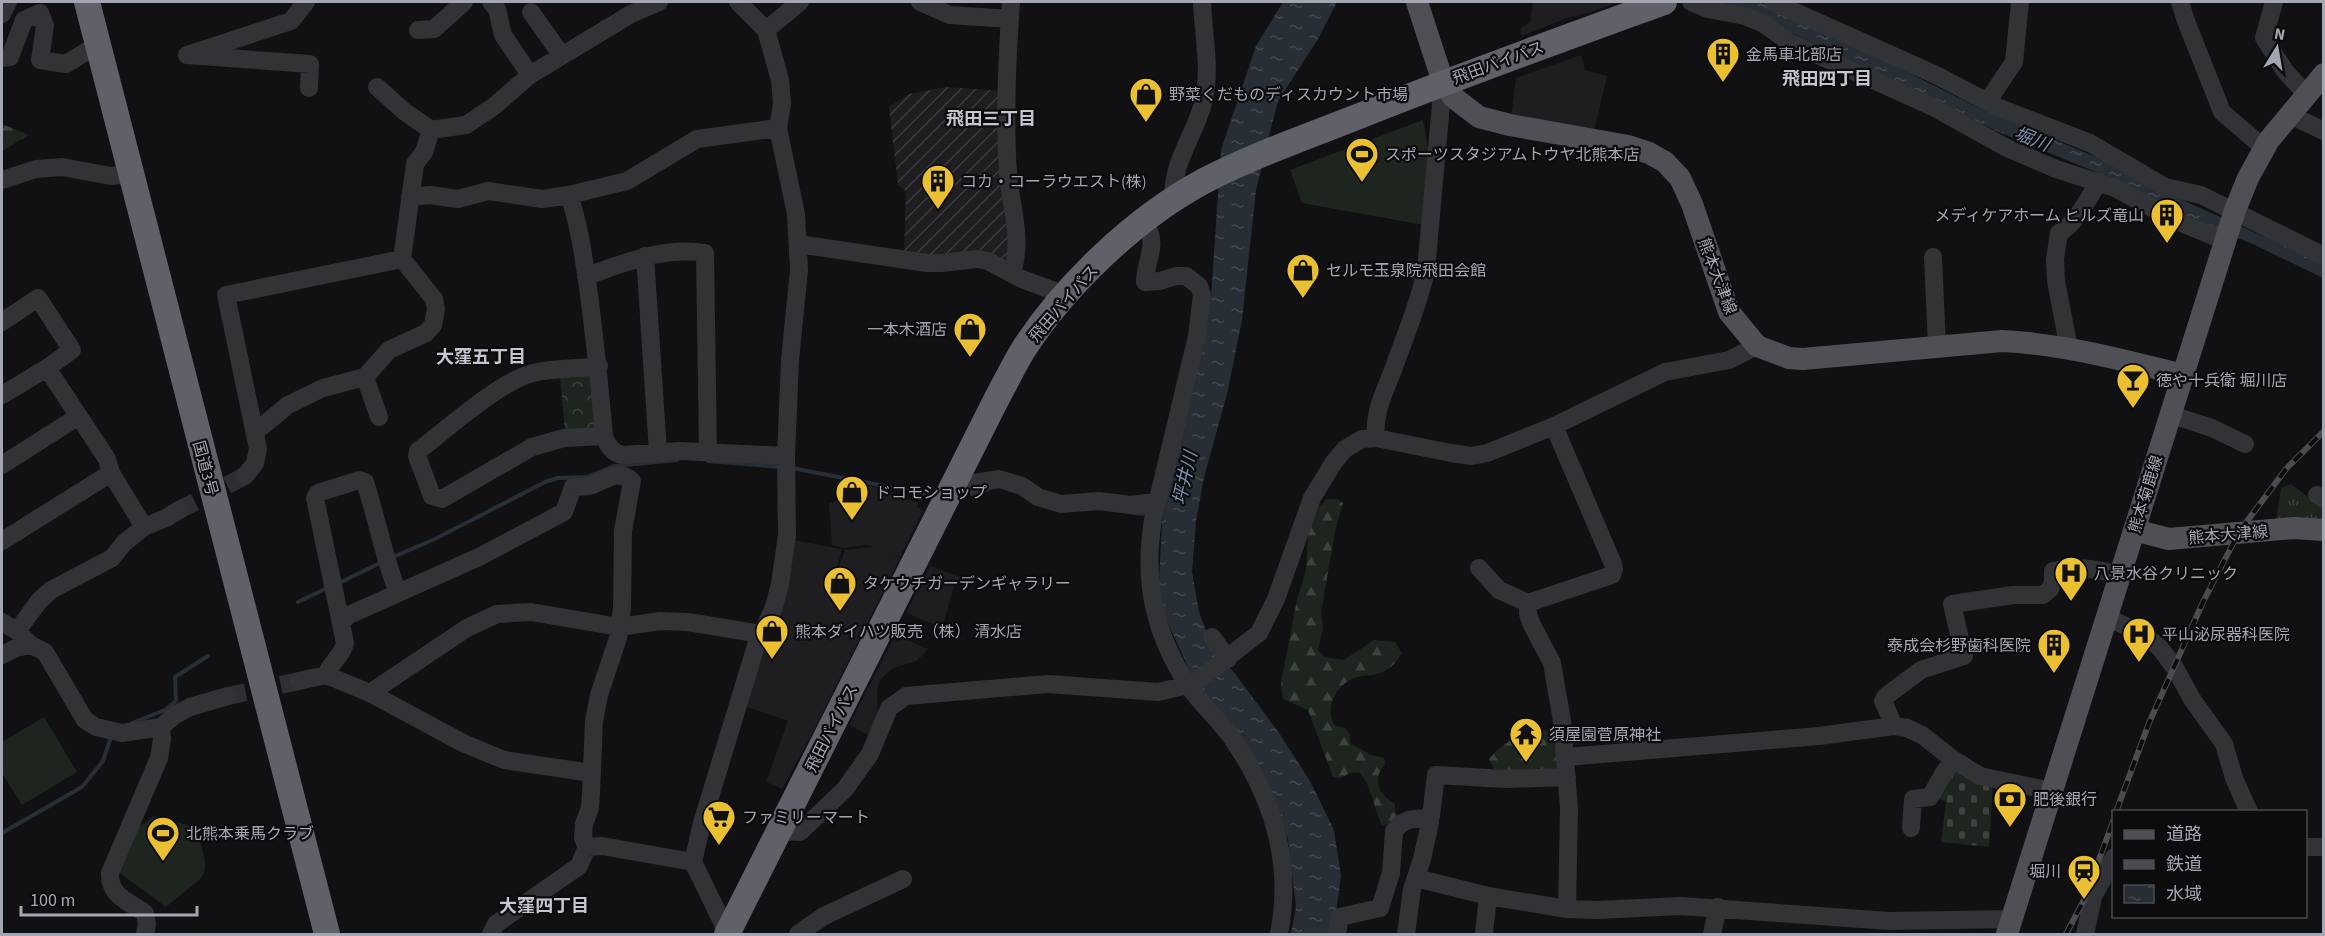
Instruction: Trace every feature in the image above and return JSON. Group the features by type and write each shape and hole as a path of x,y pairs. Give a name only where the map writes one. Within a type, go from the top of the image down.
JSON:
{"highway":[{"name":"国道3号","path":"87,2 327,934"},
{"name":"飛田バイパス","path":"728,934 953,482 1023,351 1065,295 1124,237 1203,182 1267,152 1443,82 1664,2"}],"main road":[{"path":"1417,2 1443,82"},
{"name":"熊本菊鹿線","path":"2009,927 2234,213 2248,178 2264,148 2324,74"},
{"name":"熊本大津線","path":"1443,82 1453,97 1479,117 1510,125 1628,146 1649,153 1665,162 1680,178 1692,204 1729,312 1757,345 1789,358 1803,359 2002,341 2028,342 2183,375"},
{"name":"熊本大津線","path":"2134,530 2169,539 2294,528 2324,530"}],"street":[{"path":"2,14 8,2"},
{"path":"306,2 291,21 187,55 310,64 309,88"},
{"path":"418,30 434,29 464,2"},
{"path":"491,2 497,9 503,35 530,75"},
{"path":"377,87 405,112 431,130 466,125 493,107 530,75 631,14 659,2"},
{"path":"728,934 693,862 702,823 739,700 761,633 774,607 784,563 788,514 786,456 790,360 799,270 790,182 778,128 782,104 780,80 765,30 738,2"},
{"path":"765,30 800,2"},
{"path":"920,2 957,16 1011,10 1006,120 1008,173 1018,236 1012,274"},
{"path":"1174,200 1172,185 1175,174 1198,117 1206,86 1202,2"},
{"path":"1691,2 1708,9 1745,16 1764,24 1789,42 1867,75 1931,106 2005,147 2056,169 2098,182 2179,222 2225,239"},
{"path":"1773,2 1905,61 1987,102 2090,143 2165,187 2201,195 2324,256"},
{"path":"1987,102 2014,62 2020,2"},
{"path":"2180,2 2222,112 2264,148"},
{"path":"2274,2 2264,38 2285,71 2306,94"},
{"path":"531,12 561,56"},
{"path":"2,58 10,57 24,20 40,13 45,26 40,60 66,64 97,45"},
{"path":"1376,438 1374,422 1421,291 1426,270 1443,82"},
{"path":"2290,115 2324,131"},
{"path":"410,197 430,195 458,198 489,191 542,199 569,195 627,181 697,139 778,128"},
{"path":"255,432 288,405 323,388 365,377 389,350 426,333 433,325 436,309 434,299 402,259 415,164 424,152 431,130"},
{"path":"2,180 36,169 62,167 111,176 130,174"},
{"path":"2069,349 2056,281 2055,259 2059,232 2066,229 2076,217 2098,182"},
{"path":"491,934 496,924 506,926 579,866 586,847 584,824 590,808 594,721 599,695 616,648 622,608 623,531 632,481 604,436 598,366 586,276 576,217 569,195"},
{"path":"1145,221 1152,234 1145,282 1186,276 1199,286 1202,295 1197,336 1156,502 1149,542 1148,576 1152,600 1160,631 1192,684 1234,741 1259,783 1271,811 1280,842 1284,878 1279,934"},
{"path":"798,244 927,263 978,259 1065,295"},
{"path":"586,276 645,256 687,250 705,253 708,452"},
{"path":"645,256 658,452"},
{"path":"1933,257 1937,346"},
{"path":"245,476 255,463 258,449 226,295 402,259"},
{"path":"2,322 38,298 72,350 2,395"},
{"path":"780,831 800,832 845,789 870,754 889,708 906,696 1048,684 1158,692 1192,684 1259,633 1276,599 1312,498 1334,462 1345,449 1362,439 1376,438 1434,451 1472,456 1487,453 1554,426 1665,372 1729,360 1757,345"},
{"path":"598,366 534,373 515,380 418,451 417,456 432,496 442,499 532,447 564,438 604,436"},
{"path":"47,368 107,459 111,473 144,527"},
{"path":"365,377 379,417"},
{"path":"2169,414 2212,428 2245,444"},
{"path":"2,465 79,416"},
{"path":"1479,568 1499,591 1527,603 1612,574 1614,569 1554,426"},
{"path":"341,622 349,615 479,557 564,512 573,487 592,485 622,465 658,452 786,456"},
{"path":"2,541 111,473"},
{"path":"953,482 969,484 999,479 1022,486 1038,497 1061,504 1099,501 1130,505 1156,502"},
{"path":"326,675 332,662 344,649 341,622 315,498 318,493 359,480 365,483 386,560 398,593"},
{"path":"179,510 144,527 124,543 112,558 51,590 9,627 31,645 45,652 85,720 96,727 116,732 160,727 190,707 228,696"},
{"path":"1894,726 1883,701 1886,696 1921,670 1964,656 1952,604 2013,595 2043,595 2050,589 2053,572 2074,567 2086,567 2119,575"},
{"path":"1527,603 1532,625 1552,663 1562,721 1569,809 1567,909"},
{"path":"370,693 467,628 497,614 531,612 619,627 660,621 761,633"},
{"path":"2107,617 2146,636 2160,648 2223,744 2234,778 2248,810"},
{"path":"1212,637 1225,660"},
{"path":"2,654 31,645"},
{"path":"299,681 326,675 370,693 464,743 504,760 552,769 592,773"},
{"path":"1566,757 1819,736 1894,726 1907,728 1922,735 1954,760 1989,779 2051,791"},
{"path":"146,934 147,924 144,913 114,892 110,884 110,873 159,758 162,739 160,727"},
{"path":"1911,828 1913,799 1930,797 1954,760"},
{"path":"1337,934 1340,917 1380,908 1391,873 1394,831 1408,819 1431,816 1436,775 1506,779 1567,777"},
{"path":"1406,934 1409,903 1430,823 1425,818"},
{"path":"586,847 602,846 693,862"},
{"path":"2307,847 2324,847"},
{"path":"2085,934 2093,897 2112,861"},
{"path":"1416,878 1488,896 1567,909 1718,907 1858,927 1929,921 2009,927"},
{"path":"798,934 824,916 903,879"},
{"path":"1484,934 1488,896"},
{"path":"1712,934 1718,907"}],"shaded area":[{"path":"1533,2 1619,2 1567,18 1522,36 1520,29 1530,22"},
{"path":"1581,55 1585,70 1607,76 1593,135 1511,118 1516,78"},
{"path":"946,87 1002,91 1012,264 904,254 906,191 898,185 889,107 909,94"},
{"path":"870,486 918,503 917,507 923,511 900,557 890,553 900,558 782,789 766,782 788,721 744,706 793,540 842,549 835,575 881,594 836,574 845,550 874,547 866,545 844,548 832,545 829,503 850,497"},
{"path":"930,566 961,577 957,586 954,586 942,628 906,613"},
{"path":"896,634 927,649 916,661 893,668 880,680 877,691 878,726 873,737 849,725"}],"green space":[{"name":"スポーツスタジアムトウヤ北熊本店","path":"1423,120 1429,153 1424,225 1302,203 1290,170"},
{"path":"2,124 29,135 2,151"},
{"path":"590,375 596,429 565,431 560,377"},
{"path":"2291,484 2323,509 2323,525 2276,521 2281,488"},
{"path":"1327,499 1337,499 1343,503 1335,531 1321,613 1323,628 1318,650 1324,657 1344,660 1374,640 1395,642 1402,653 1389,669 1347,682 1337,692 1331,705 1331,718 1334,725 1345,728 1350,735 1350,743 1371,755 1384,758 1385,764 1378,776 1379,787 1395,804 1395,812 1400,817 1392,824 1382,825 1367,784 1359,772 1350,773 1341,778 1333,777 1308,710 1283,699 1281,683 1297,600 1306,570 1309,523 1317,509"},
{"path":"44,717 77,772 22,805 2,773 2,742"},
{"path":"1542,730 1553,731 1558,742 1557,772 1522,773 1494,769 1489,759 1501,748 1513,739"},
{"path":"1952,768 1993,785 1989,847 1941,842 1946,802 1936,797"},
{"name":"北熊本乗馬クラブ","path":"154,816 198,828 205,861 204,873 200,879 166,907 117,871 136,829"}],"water":[{"name":"坪井川","path":"1283,2 1337,2 1318,39 1278,101 1272,124 1256,190 1242,320 1227,394 1204,477 1196,521 1192,572 1199,612 1209,639 1279,733 1310,781 1334,830 1341,876 1333,934 1291,934 1296,907 1288,839 1262,774 1197,687 1158,601 1162,523 1211,298 1221,150 1256,46"},
{"path":"1723,2 1759,2 1774,8 1985,111 2113,164 2162,191 2323,263 2323,278 2253,244 2176,214 2103,175 1994,130 1933,98 1781,28 1750,11"}],"waterway":[{"path":"391,558 435,539 545,482 558,478 587,477 614,466 677,460"},
{"path":"708,461 782,467"},
{"path":"792,468 926,494"},
{"path":"972,494 988,489"},
{"path":"1133,513 1149,514"},
{"path":"337,584 382,562"},
{"path":"298,602 327,588"},
{"path":"132,723 165,710 176,701 175,677 208,656"},
{"path":"2,833 82,787 103,761 111,737"}],"tunnel":[{"path":"179,510 245,476"},
{"path":"228,696 299,681"}],"railway":[{"path":"2117,810 2149,723 2203,602 2239,532 2286,469 2324,431"},
{"path":"2066,934 2084,900 2112,824"}],"place":[{"name":"金馬車北部店","path":"1723,83"},
{"name":"野菜くだものディスカウント市場","path":"1146,123"},
{"name":"スポーツスタジアムトウヤ北熊本店","path":"1362,183"},
{"name":"コカ・コーラウエスト(株)","path":"938,210"},
{"name":"メディケアホーム ヒルズ竜山","path":"2167,244"},
{"name":"セルモ玉泉院飛田会館","path":"1303,299"},
{"name":"一本木酒店","path":"970,358"},
{"name":"徳や十兵衛 堀川店","path":"2133,409"},
{"name":"ドコモショップ","path":"852,521"},
{"name":"八景水谷クリニック","path":"2071,602"},
{"name":"タケウチガーデンギャラリー","path":"840,612"},
{"name":"熊本ダイハツ販売（株） 清水店","path":"772,660"},
{"name":"平山泌尿器科医院","path":"2139,663"},
{"name":"泰成会杉野歯科医院","path":"2054,674"},
{"name":"須屋園菅原神社","path":"1526,763"},
{"name":"肥後銀行","path":"2010,828"},
{"name":"ファミリーマート","path":"719,846"},
{"name":"北熊本乗馬クラブ","path":"163,862"},
{"name":"堀川","path":"2084,900"}],"district":[{"name":"飛田四丁目","path":"1827,79"},
{"name":"飛田三丁目","path":"991,119"},
{"name":"大窪五丁目","path":"481,357"},
{"name":"大窪四丁目","path":"544,906"}]}
